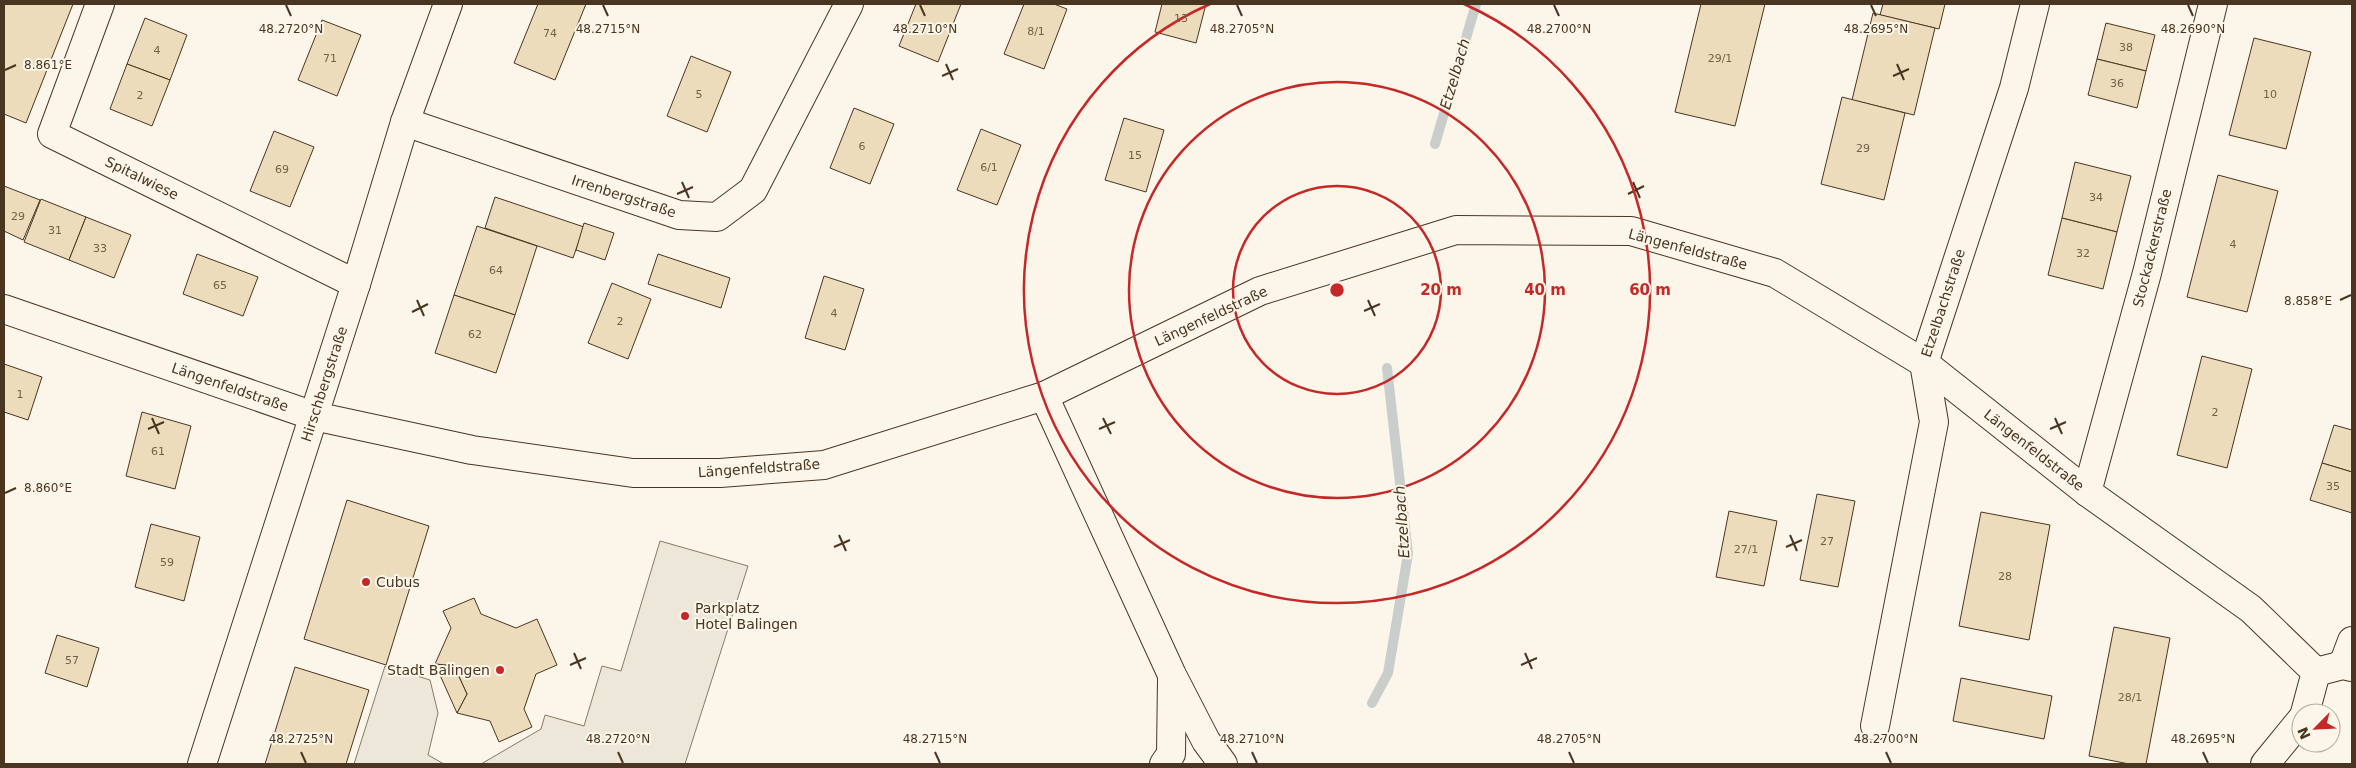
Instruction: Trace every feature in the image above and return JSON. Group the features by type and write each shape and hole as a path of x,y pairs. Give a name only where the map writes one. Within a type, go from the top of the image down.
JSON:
{"main road":[{"name":"Spitalwiese","path":"100,4 52,134 356,284"},
{"name":"Hirschbergstraße","path":"202,764 356,284 405,122 448,4"},
{"name":"Irrenbergstraße","path":"405,122 679,215 717,216 753,190 849,4"},
{"name":"Etzelbachstraße","path":"1875,726 1934,422 1924,363 2014,88 2035,4"},
{"name":"Stockackerstraße","path":"2087,492 2147,273 2213,4"},
{"name":"Längenfeldstraße","path":"4,309 314,416 472,450 633,473 720,473 824,465 1044,396 1260,291 1456,230 1631,232 1775,273 1924,363 2087,492 2251,609 2316,672"},
{"path":"1044,396 1172,675 1206,741 1223,764"},
{"path":"2308,703 2316,672 2349,658"},
{"path":"1164,764 1171,754 1172,675"},
{"path":"2265,764 2291,732"}],"shaded area":[{"name":"Parkplatz Hotel Balingen","path":"660,541 748,566 685,764 481,764 541,729 545,715 584,726 602,666 621,671"},
{"path":"385,666 430,680 438,713 428,755 444,764 354,764"}],"building":[{"path":"4,4 73,4 26,123 4,114"},
{"path":"538,4 586,4 555,80 514,63"},
{"path":"916,4 961,4 938,62 899,46"},
{"path":"1024,4 1054,4 1067,9 1044,69 1004,54"},
{"path":"1162,4 1206,4 1196,43 1155,32"},
{"path":"1701,4 1765,4 1735,126 1675,112"},
{"path":"1883,4 1945,4 1939,29 1880,15"},
{"path":"1873,13 1935,28 1914,115 1852,100"},
{"path":"145,18 187,35 170,80 127,64"},
{"path":"322,20 361,35 337,96 298,80"},
{"path":"2106,23 2155,35 2146,71 2097,59"},
{"path":"2254,38 2311,52 2286,149 2229,135"},
{"path":"691,56 731,72 707,132 667,116"},
{"path":"2097,59 2146,71 2137,108 2088,95"},
{"path":"127,64 170,80 152,126 110,109"},
{"path":"1842,97 1905,113 1884,200 1821,184"},
{"path":"854,108 894,124 870,184 830,168"},
{"path":"1124,118 1164,130 1146,192 1105,180"},
{"path":"981,129 1021,145 997,205 957,190"},
{"path":"274,131 314,147 290,207 250,191"},
{"path":"2075,162 2131,176 2117,232 2062,218"},
{"path":"2218,175 2278,191 2247,312 2187,297"},
{"path":"4,186 40,200 23,240 4,231"},
{"path":"495,197 584,227 573,258 485,228"},
{"path":"41,199 86,217 69,260 24,242"},
{"path":"86,217 131,235 114,278 69,260"},
{"path":"2062,218 2117,232 2103,289 2048,275"},
{"path":"584,223 614,233 605,260 576,250"},
{"path":"477,226 537,246 515,315 454,295"},
{"path":"197,254 258,277 243,316 183,294"},
{"path":"658,254 730,278 721,308 648,284"},
{"path":"824,276 864,289 845,350 805,338"},
{"path":"612,283 651,299 628,359 588,343"},
{"path":"454,295 515,315 496,373 435,353"},
{"path":"2202,356 2252,369 2227,468 2177,455"},
{"path":"4,364 42,377 28,420 4,412"},
{"path":"142,412 191,426 175,489 126,476"},
{"path":"2334,425 2352,430 2352,472 2322,463"},
{"path":"2322,463 2352,472 2352,513 2310,500"},
{"path":"1817,494 1855,501 1838,587 1800,580"},
{"name":"Cubus","path":"347,500 429,526 386,665 304,639"},
{"path":"1729,511 1777,521 1764,586 1716,577"},
{"path":"1981,512 2050,525 2029,640 1959,626"},
{"path":"151,524 200,537 184,601 135,587"},
{"name":"Stadt Balingen","path":"474,598 481,614 516,628 537,619 557,665 536,674 524,709 532,727 499,742 490,721 457,713 467,694 454,666 435,664 451,628 443,611"},
{"path":"2114,627 2170,638 2146,764 2129,764 2089,756"},
{"path":"57,635 99,648 87,687 45,673"},
{"path":"435,664 454,666 467,694 457,713"},
{"path":"295,667 369,690 346,764 265,764"},
{"path":"1961,678 2052,696 2044,739 1953,721"}],"waterway":[{"name":"Etzelbach","path":"1435,144 1476,4"},
{"name":"Etzelbach","path":"1372,703 1388,673 1408,554 1387,368"}],"place":[{"name":"Cubus","path":"366,582"},
{"name":"Parkplatz Hotel Balingen","path":"685,616"},
{"name":"Stadt Balingen","path":"500,670"}]}
